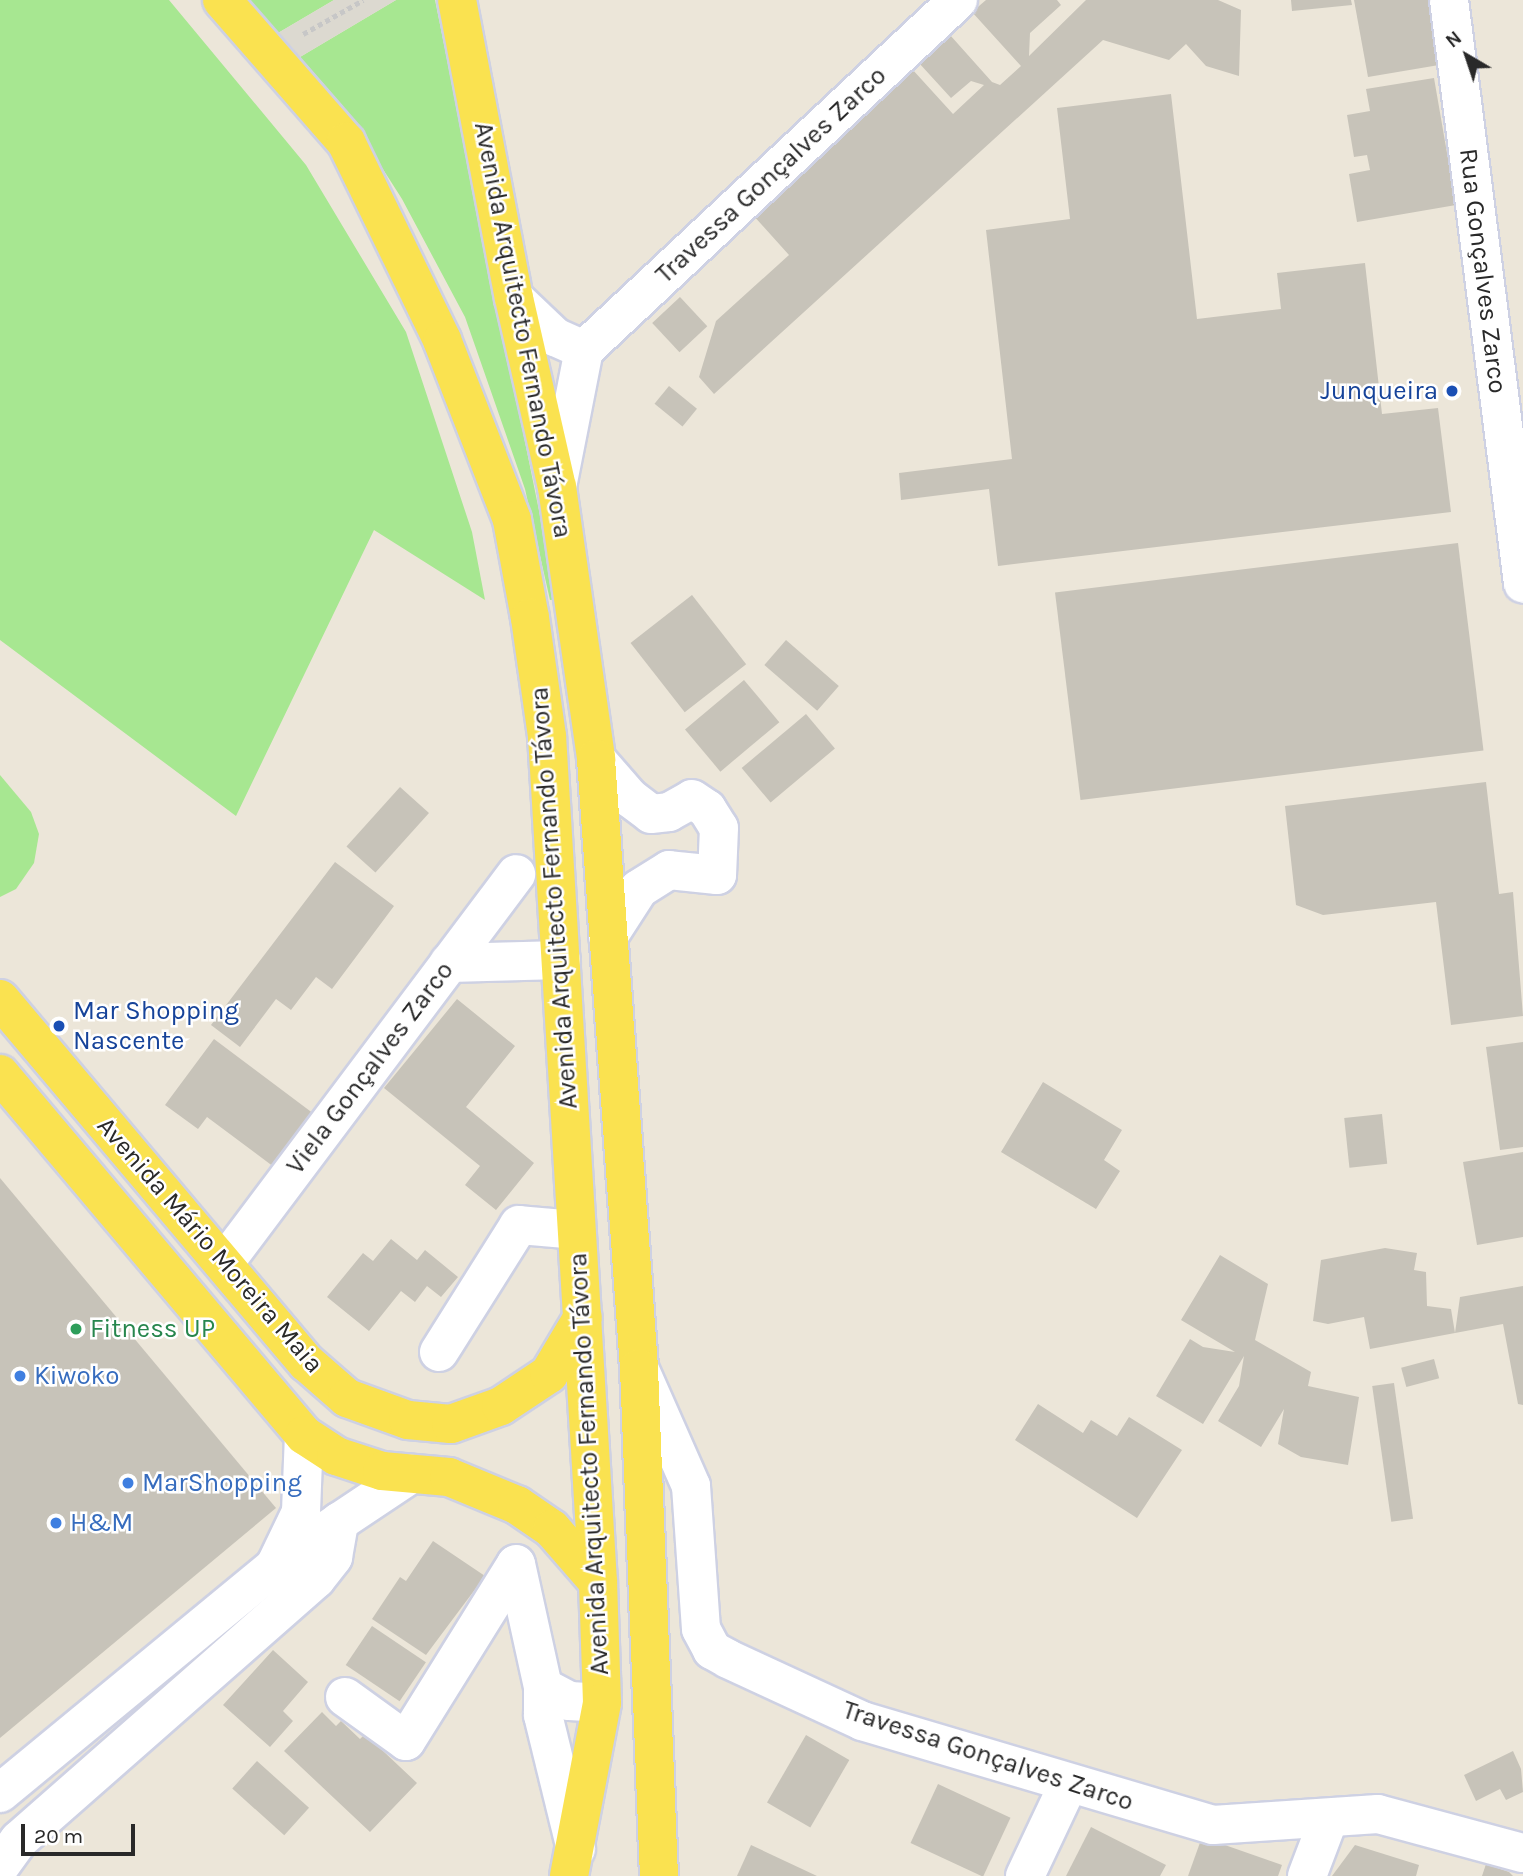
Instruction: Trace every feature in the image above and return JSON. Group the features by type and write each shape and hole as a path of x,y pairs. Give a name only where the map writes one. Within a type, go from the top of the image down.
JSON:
{"main road":[{"name":"Avenida Arquitecto Fernando Távora","path":"222,0 346,142 442,340 512,520 547,736 598,1582 602,1703 573,1863"},
{"name":"Avenida Arquitecto Fernando Távora","path":"457,0 514,298 557,487 596,759 639,1368 659,1876"},
{"name":"Avenida Mário Moreira Maia","path":"0,999 225,1262 307,1363 347,1398 408,1420 451,1424 501,1406 549,1374 583,1317"},
{"name":"Avenida Mário Moreira Maia","path":"0,1074 304,1435 336,1456 382,1471 449,1478 517,1505 552,1529 598,1582"}],"street":[{"name":"Travessa Gonçalves Zarco","path":"584,350 958,0"},
{"name":"Rua Gonçalves Zarco","path":"1449,0 1523,583"},
{"path":"514,298 555,337 584,350 557,487"},
{"path":"596,759 630,798 651,814 669,812 692,799 707,809 719,828 718,874 669,870 639,889 608,937"},
{"name":"Viela Gonçalves Zarco","path":"225,1262 516,874"},
{"path":"449,962 561,960"},
{"path":"439,1352 519,1225 576,1230"},
{"name":"Travessa Gonçalves Zarco","path":"639,1368 691,1486 702,1629 712,1650 862,1721 1068,1785 1213,1825 1378,1814 1523,1853"},
{"path":"275,1566 301,1512 304,1435"},
{"path":"0,1793 275,1566 411,1474"},
{"path":"0,1866 19,1840 316,1579 333,1557 339,1522"},
{"path":"345,1697 406,1741 516,1564 543,1687 542,1715 573,1863"},
{"path":"543,1687 569,1701 602,1703"},
{"path":"1025,1876 1068,1785"},
{"path":"1307,1876 1329,1818"}],"path":[{"path":"298,37 363,0"}],"green space":[{"path":"0,0 169,0 306,165 406,332 472,532 485,600 374,530 236,816 0,640"},
{"path":"247,0 334,0 278,33"},
{"path":"396,0 435,0 557,599 550,600 525,489 465,317 402,199 342,105 300,57"},
{"path":"0,775 31,812 39,834 34,863 16,889 0,897"}],"shaded area":[{"path":"334,0 396,0 300,57 278,33"}],"building":[{"path":"986,0 1057,0 1061,5 1030,33 1029,56 1086,0 1218,0 1241,10 1239,76 1206,66 1186,44 1169,60 1103,40 714,394 699,377 716,321 789,255 752,214 912,69 953,114 984,85 971,81 951,98 919,63 950,35 992,82 1000,85 1021,66 972,12"},
{"path":"1291,0 1351,0 1352,5 1292,11"},
{"path":"1354,0 1428,0 1439,65 1368,77"},
{"path":"1434,78 1456,205 1357,222 1349,174 1370,170 1367,155 1354,157 1347,115 1370,111 1366,89"},
{"path":"1171,94 1197,319 1281,309 1277,273 1365,263 1382,414 1438,408 1451,512 998,566 989,489 901,500 899,473 1012,459 986,230 1070,219 1057,108"},
{"path":"680,297 707,326 679,352 652,323"},
{"path":"669,386 697,409 683,427 655,404"},
{"path":"1458,543 1483,750 1080,800 1055,592"},
{"path":"692,595 746,664 685,712 631,643"},
{"path":"786,640 839,686 817,711 764,665"},
{"path":"744,680 779,722 720,772 685,729"},
{"path":"806,714 835,748 771,802 742,768"},
{"path":"1486,782 1499,894 1513,892 1523,1016 1451,1025 1436,902 1323,915 1296,905 1285,806"},
{"path":"400,787 429,813 375,873 346,846"},
{"path":"335,862 394,906 332,989 316,977 291,1010 276,999 240,1047 211,1025"},
{"path":"457,999 515,1046 466,1107 534,1163 496,1210 465,1185 480,1166 384,1088"},
{"path":"214,1039 318,1117 278,1170 207,1117 198,1129 165,1105"},
{"path":"1523,1042 1523,1147 1500,1150 1486,1047"},
{"path":"1043,1082 1122,1130 1104,1160 1120,1171 1096,1209 1001,1152"},
{"path":"1382,1114 1387,1164 1349,1168 1344,1118"},
{"path":"1523,1152 1523,1237 1477,1245 1463,1162"},
{"name":"MarShopping","path":"0,1178 276,1508 0,1738"},
{"path":"391,1239 417,1260 425,1250 458,1277 441,1297 427,1286 415,1302 401,1291 369,1331 327,1297 363,1253 373,1261"},
{"path":"1385,1248 1417,1253 1414,1270 1426,1272 1427,1306 1451,1309 1455,1333 1370,1349 1364,1317 1328,1324 1313,1321 1321,1260"},
{"path":"1220,1255 1268,1284 1255,1340 1311,1372 1308,1386 1359,1397 1348,1465 1301,1457 1278,1444 1284,1409 1261,1447 1218,1421 1239,1386 1244,1356 1203,1424 1156,1396 1190,1339 1203,1347 1235,1352 1181,1320"},
{"path":"1523,1286 1523,1405 1518,1404 1503,1324 1455,1333 1460,1297"},
{"path":"1434,1359 1439,1378 1406,1387 1401,1368"},
{"path":"1394,1383 1413,1519 1391,1522 1372,1386"},
{"path":"1038,1404 1083,1433 1091,1420 1117,1436 1129,1417 1182,1450 1137,1518 1015,1440"},
{"path":"433,1541 485,1576 426,1655 372,1619 400,1577 406,1581"},
{"path":"372,1626 426,1662 400,1701 346,1665"},
{"path":"273,1650 308,1682 283,1711 293,1721 270,1747 223,1705"},
{"path":"322,1712 336,1726 341,1721 360,1739 365,1734 417,1783 370,1832 284,1751"},
{"path":"806,1735 849,1760 810,1828 767,1803"},
{"path":"1513,1751 1521,1769 1523,1792 1506,1800 1500,1789 1476,1801 1464,1775"},
{"path":"257,1761 309,1808 284,1835 232,1788"},
{"path":"938,1784 1011,1818 983,1876 911,1843"},
{"path":"1091,1827 1166,1865 1160,1876 1066,1876"},
{"path":"1202,1837 1282,1865 1278,1876 1188,1876"},
{"path":"751,1845 817,1876 737,1876"},
{"path":"1355,1845 1419,1865 1416,1876 1332,1876"},
{"path":"1486,1864 1509,1872 1513,1876 1482,1876"}],"place":[{"name":"Junqueira","path":"1452,391"},
{"name":"Mar Shopping Nascente","path":"59,1026"},
{"name":"Fitness UP","path":"76,1329"},
{"name":"Kiwoko","path":"20,1376"},
{"name":"MarShopping","path":"128,1483"},
{"name":"H&M","path":"56,1523"}]}
